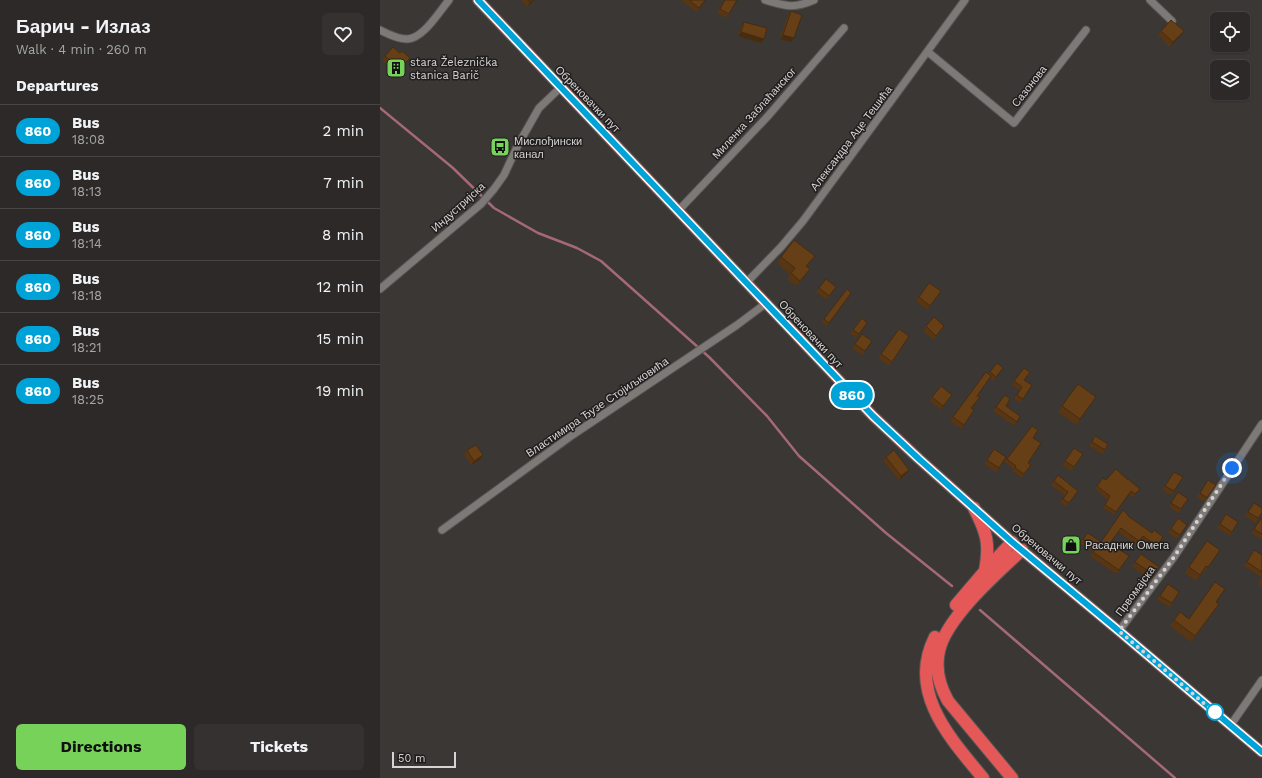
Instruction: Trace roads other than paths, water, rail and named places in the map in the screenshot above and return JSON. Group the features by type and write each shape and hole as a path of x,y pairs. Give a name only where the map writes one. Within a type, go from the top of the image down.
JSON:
{"highway":[{"path":"974,508 981,522 988,545 985,571"},
{"path":"983,778 963,754 937,717 928,692 926,670 930,652 941,627 957,604 1012,542"},
{"path":"1012,778 948,701 941,688 937,664 939,650 951,624 988,582 1022,550"}],"main road":[{"name":"Обреновачки пут","path":"478,0 873,416 1012,542 1262,752"}],"street":[{"path":"380,30 403,39 412,39 423,32 449,0"},
{"path":"765,0 790,6 814,0"},
{"name":"Александра Аце Тешића","path":"746,283 781,247 803,221 965,0"},
{"path":"1150,0 1172,21"},
{"name":"Миленка Заблаћанског","path":"678,211 768,116 844,28"},
{"name":"Сазонова","path":"928,52 1014,123 1086,30"},
{"name":"Индустријска","path":"380,289 481,204 490,194 504,175 523,136 539,108 560,87"},
{"name":"Властимира Ђузе Стојиљковића","path":"442,530 571,436 708,345 766,304"},
{"name":"Првомајска","path":"1119,631 1174,557 1262,424"},
{"path":"1230,726 1262,680"}],"waterway":[{"path":"380,108 453,168 494,208 538,233 577,248 601,261 709,357 767,416 799,456 886,533 952,586"},
{"path":"980,610 1175,778"}],"place":[{"name":"stara Železnička stanica Barič","path":"396,68"},
{"name":"Мислођински канал","path":"500,147"},
{"name":"Расадник Омега","path":"1071,545"}]}
